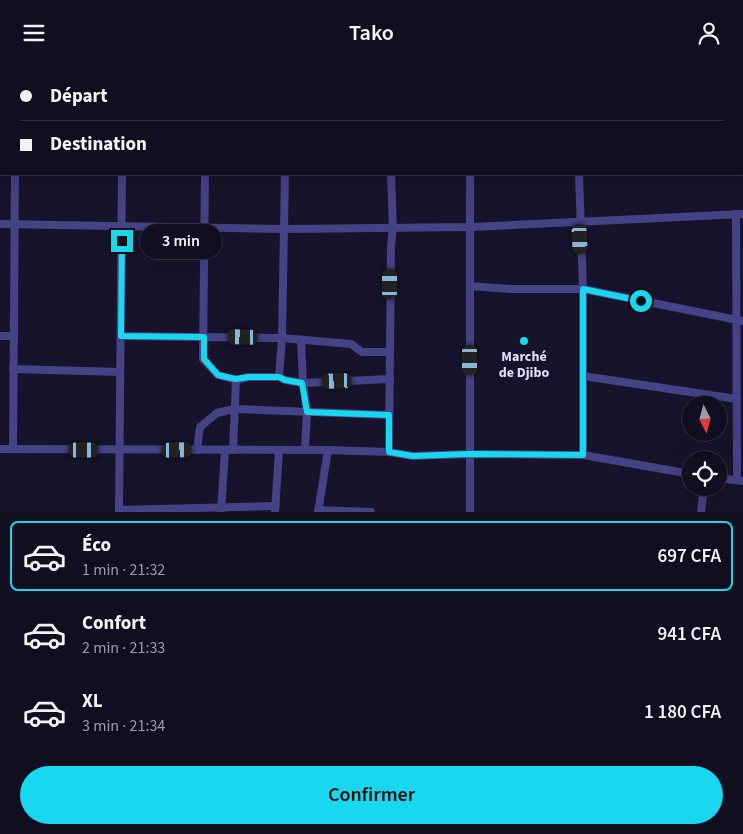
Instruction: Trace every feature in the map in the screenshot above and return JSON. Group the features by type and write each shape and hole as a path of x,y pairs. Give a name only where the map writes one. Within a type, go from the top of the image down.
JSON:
{"street":[{"path":"13,449 15,175"},
{"path":"122,175 119,511 275,509 279,450"},
{"path":"205,175 204,359 218,375 236,379 279,377 302,383 390,379"},
{"path":"279,377 282,338 284,175"},
{"path":"389,452 391,245 393,228 391,175"},
{"path":"470,175 470,511"},
{"path":"579,175 583,289 583,455"},
{"path":"0,224 284,229 471,227 740,214 740,320 737,399 740,481 727,479"},
{"path":"470,286 510,289 583,289 740,320"},
{"path":"0,336 14,336"},
{"path":"121,336 282,338 351,344 362,352 390,352"},
{"path":"301,340 302,383 307,412 305,450"},
{"path":"13,369 120,373"},
{"path":"583,376 737,399"},
{"path":"221,509 236,379"},
{"path":"197,450 200,427 217,413 234,409 389,415"},
{"path":"0,449 328,450 389,452 413,456 469,454 583,455 682,472"},
{"path":"328,450 318,511 371,511"},
{"path":"701,511 703,496"}],"place":[{"name":"Marché de Djibo","path":"524,341"}],"route":[{"path":"122,241 121,336 204,337 204,359 218,375 236,379 279,377 302,383 307,412 389,415 389,452 413,456 469,454 583,455 583,289 641,301"}]}
